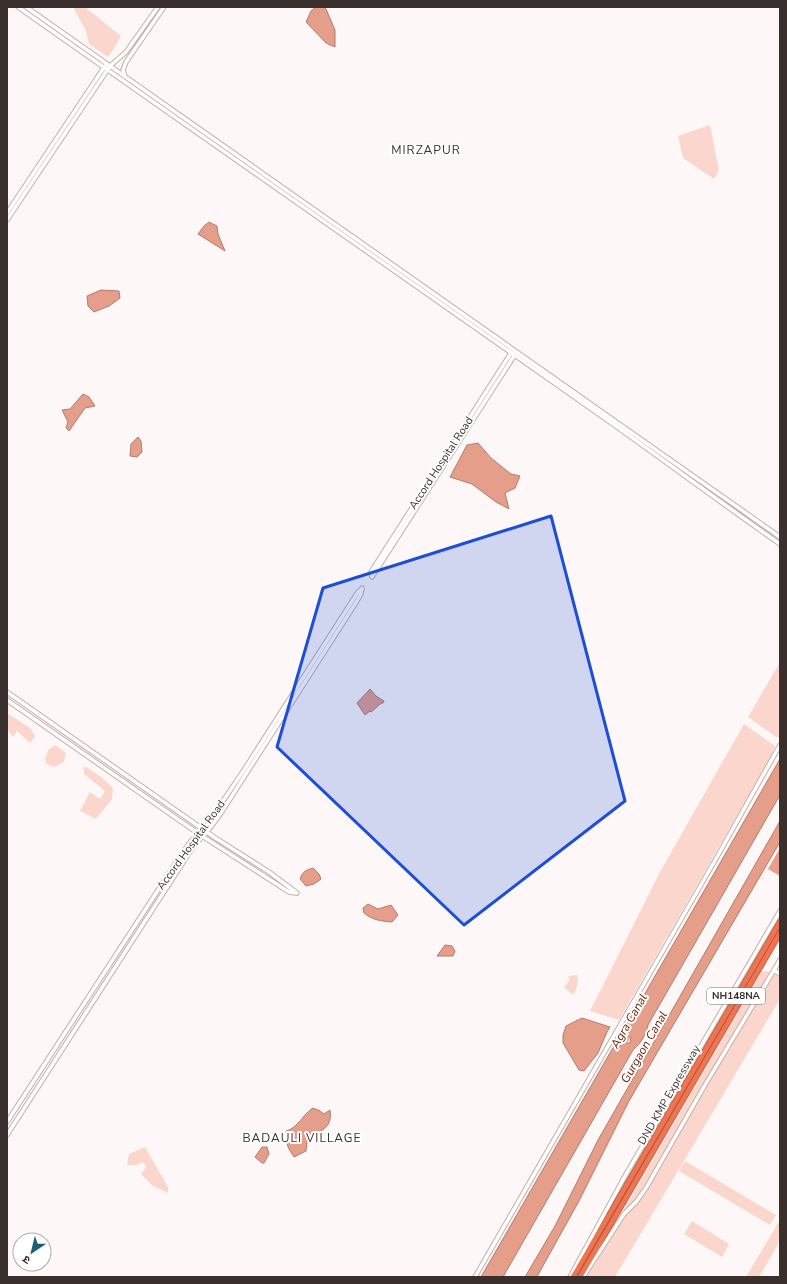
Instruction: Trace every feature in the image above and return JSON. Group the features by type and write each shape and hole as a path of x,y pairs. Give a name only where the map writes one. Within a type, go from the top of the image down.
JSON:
{"highway":[{"name":"DND KMP Expressway","path":"580,1277 689,1078 780,922"},
{"name":"DND KMP Expressway","path":"574,1277 698,1073 780,933"}],"street":[{"path":"18,7 107,67 125,77 780,537"},
{"path":"26,7 107,67 780,544"},
{"path":"7,213 107,67 126,52 158,7"},
{"path":"125,77 123,70 126,62 164,7"},
{"path":"7,220 107,67"},
{"path":"372,577 515,351"},
{"name":"Accord Hospital Road","path":"7,1122 177,861 186,848 199,834 206,831 358,592 362,588"},
{"path":"7,692 206,831 274,876 296,893 289,892 199,834 7,700"},
{"path":"475,1277 780,745"},
{"path":"7,1135 92,1005 132,940 191,850 204,836 206,831"},
{"path":"570,1277 625,1176 780,911"},
{"path":"583,1277 624,1214 636,1202 646,1188 706,1083 780,960"},
{"path":"774,970 780,973"}],"highlighted area":[{"path":"551,516 625,801 464,925 277,747 323,588"}],"shaded area":[{"path":"73,7 85,7 121,36 108,57 89,44 86,31"},
{"path":"710,125 719,170 714,179 683,158 678,136"},
{"path":"780,662 780,737 776,737 748,717"},
{"path":"7,713 30,728 35,736 30,743 17,731 13,737 7,729"},
{"path":"744,724 775,746 771,757 619,1020 590,1011 660,872"},
{"path":"55,745 66,753 64,762 54,767 47,764 45,760 48,750"},
{"path":"84,766 100,776 113,788 112,799 96,819 80,811 90,792 100,799 105,791 84,774"},
{"path":"780,848 780,876 768,869"},
{"path":"762,971 770,972 780,977 780,999 615,1277 585,1277"},
{"path":"577,975 578,981 573,995 564,987 570,979 568,976"},
{"path":"145,1147 168,1187 168,1193 153,1186 141,1174 146,1167 143,1162 137,1165 127,1165 129,1154"},
{"path":"685,1161 776,1215 770,1225 679,1171"},
{"path":"780,1220 780,1241 759,1277 746,1277"},
{"path":"692,1221 729,1244 722,1257 684,1234"}],"water":[{"path":"316,7 324,7 326,9 335,30 335,47 326,43 306,22 311,11"},
{"path":"209,222 217,226 218,234 225,251 198,234"},
{"path":"101,290 119,291 120,298 109,306 94,312 88,306 87,296"},
{"path":"83,394 89,397 95,406 85,408 69,431 66,428 68,422 62,410 70,409"},
{"path":"138,437 141,441 142,452 137,457 130,456 131,444"},
{"path":"478,443 491,458 511,474 520,476 515,488 505,493 509,509 496,502 472,484 450,477 467,445"},
{"path":"370,689 376,696 384,701 373,711 370,711 365,715 357,703"},
{"path":"780,759 780,795 648,1025 643,1039 633,1050 503,1277 481,1277 618,1039 630,1043 631,1035 626,1030 630,1014 636,1009"},
{"path":"780,821 780,842 629,1101 579,1201 537,1277 525,1277 555,1226 598,1140"},
{"path":"313,868 319,874 321,879 314,884 306,886 300,879 305,871"},
{"path":"368,904 378,909 391,905 398,915 392,922 373,919 364,913 363,908"},
{"path":"445,945 452,946 455,951 453,956 437,956"},
{"path":"582,1018 610,1027 598,1053 584,1071 579,1070 563,1043 563,1035 566,1026"},
{"path":"313,1108 324,1114 330,1110 328,1125 316,1134 314,1133 307,1142 306,1151 294,1157 289,1150 286,1131 294,1127"},
{"path":"262,1147 267,1147 269,1154 264,1163 255,1157"}],"waterway":[{"name":"Agra Canal","path":"624,1046 632,1031"}],"district":[{"name":"MIRZAPUR","path":"426,150"},
{"name":"BADAULI VILLAGE","path":"302,1138"}],"water label":[{"name":"Gurgaon Canal","path":"644,1047"}]}
